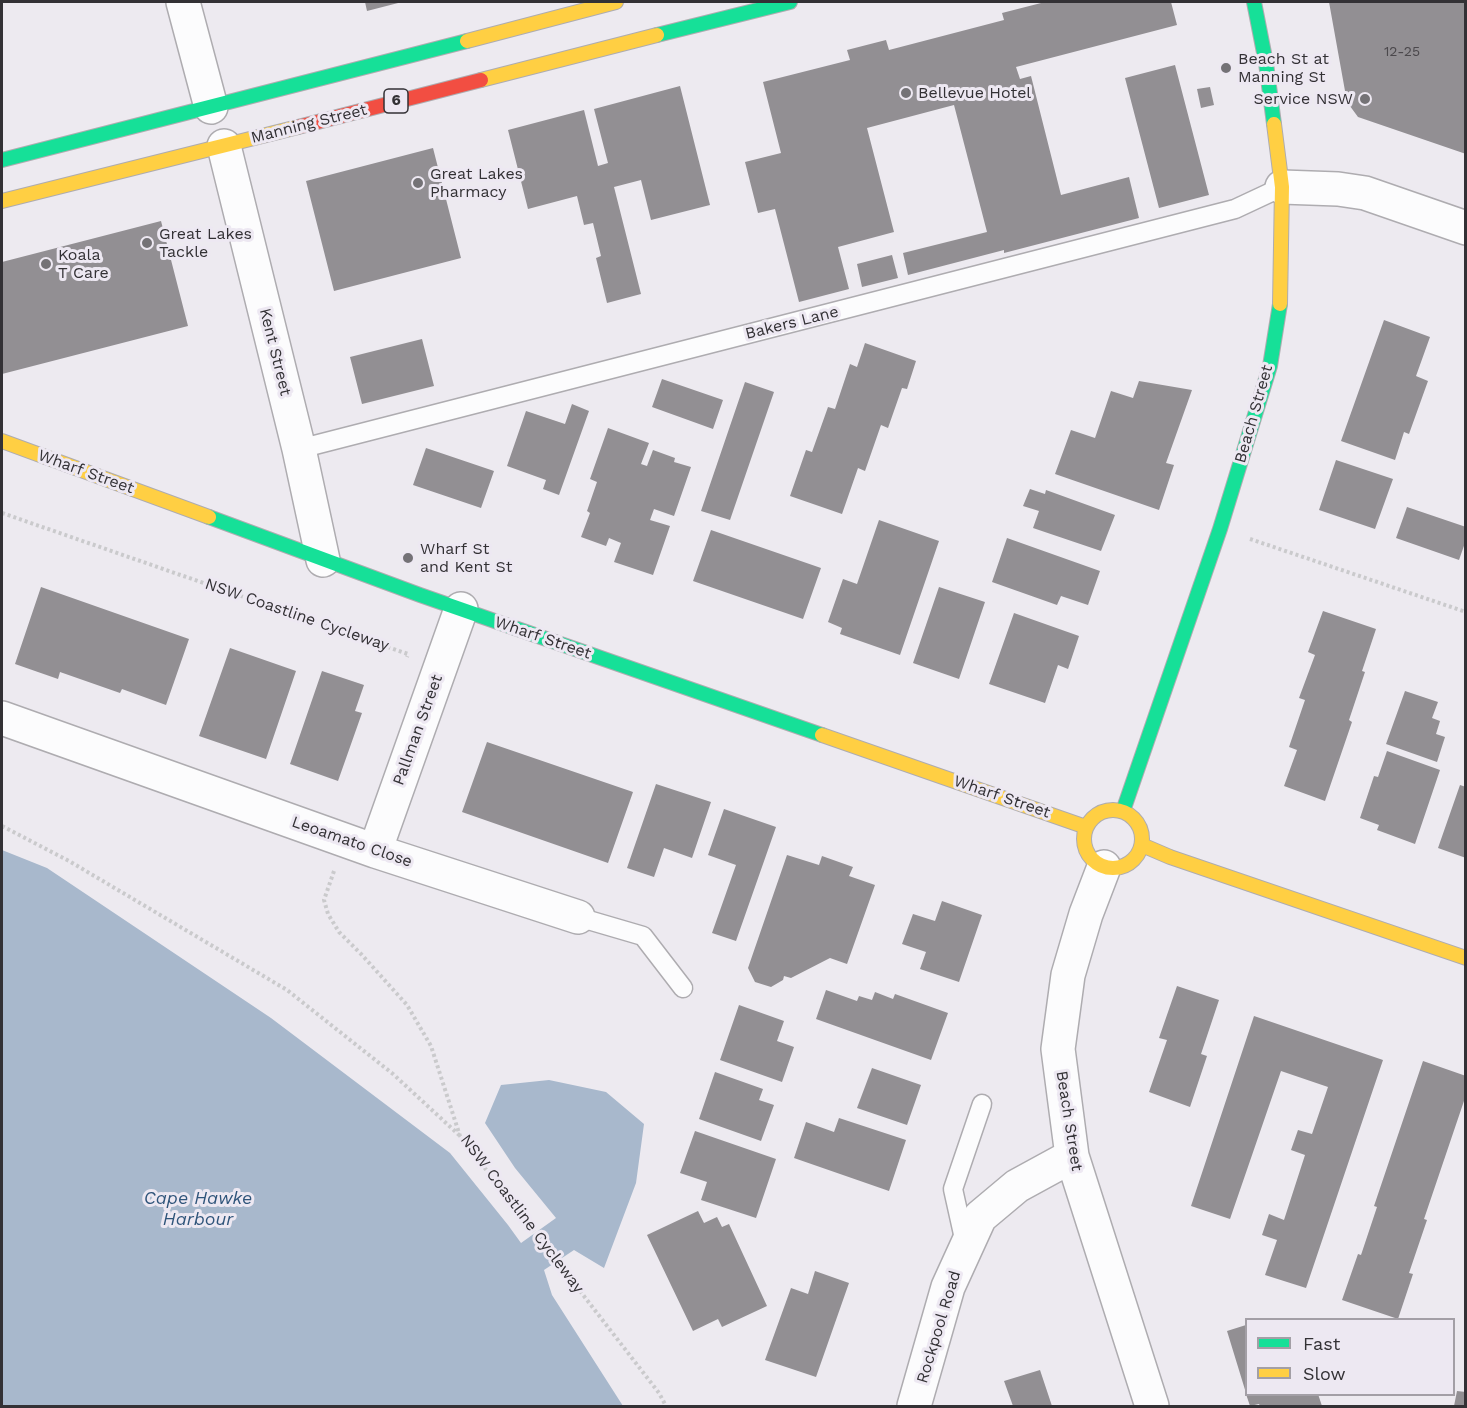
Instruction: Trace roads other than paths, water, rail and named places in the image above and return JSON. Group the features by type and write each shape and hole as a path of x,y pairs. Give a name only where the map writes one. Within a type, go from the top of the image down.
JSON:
{"street":[{"path":"183,2 211,107"},
{"path":"2,160 616,2"},
{"name":"Manning Street","path":"2,201 790,2"},
{"name":"Beach Street","path":"1123,811 1220,529 1270,366 1281,301 1282,187 1266,63 1254,2"},
{"name":"Kent Street","path":"224,146 299,449 323,560"},
{"path":"1282,187 1338,189 1365,193 1466,228"},
{"name":"Wharf Street","path":"2,441 323,560 1086,827"},
{"name":"Pallman Street","path":"375,851 461,609"},
{"name":"Leoamato Close","path":"2,718 375,851 578,917"},
{"path":"1112,809 1123,811 1139,824 1142,845 1137,856 1128,864 1116,868 1104,867 1094,861 1086,851 1084,839 1086,827 1092,818 1101,812 1112,809"},
{"path":"1142,845 1170,857 1466,958"},
{"name":"Beach Street","path":"1104,867 1086,914 1068,975 1058,1049 1072,1156 1152,1407"},
{"name":"Rockpool Road","path":"914,1407 948,1287 980,1216 1017,1186 1072,1156"}],"lane":[{"name":"Bakers Lane","path":"299,449 1235,209 1282,187"},
{"name":"Leoamato Close","path":"578,917 643,936 683,988"},
{"path":"966,1248 953,1188 982,1104"}],"water":[{"name":"Cape Hawke Harbour","path":"2,850 47,868 271,1018 450,1153 521,1243 556,1218 515,1168 485,1123 501,1085 549,1080 606,1092 644,1124 636,1183 604,1268 574,1250 544,1270 552,1295 623,1406 2,1406"}],"place":[{"name":"Beach St at Manning St","path":"1226,68"},
{"name":"Bellevue Hotel","path":"906,93"},
{"name":"Service NSW","path":"1365,99"},
{"name":"Great Lakes Pharmacy","path":"418,183"},
{"name":"Great Lakes Tackle","path":"147,243"},
{"name":"Koala T Care","path":"46,264"},
{"name":"Wharf St and Kent St","path":"408,558"}]}
